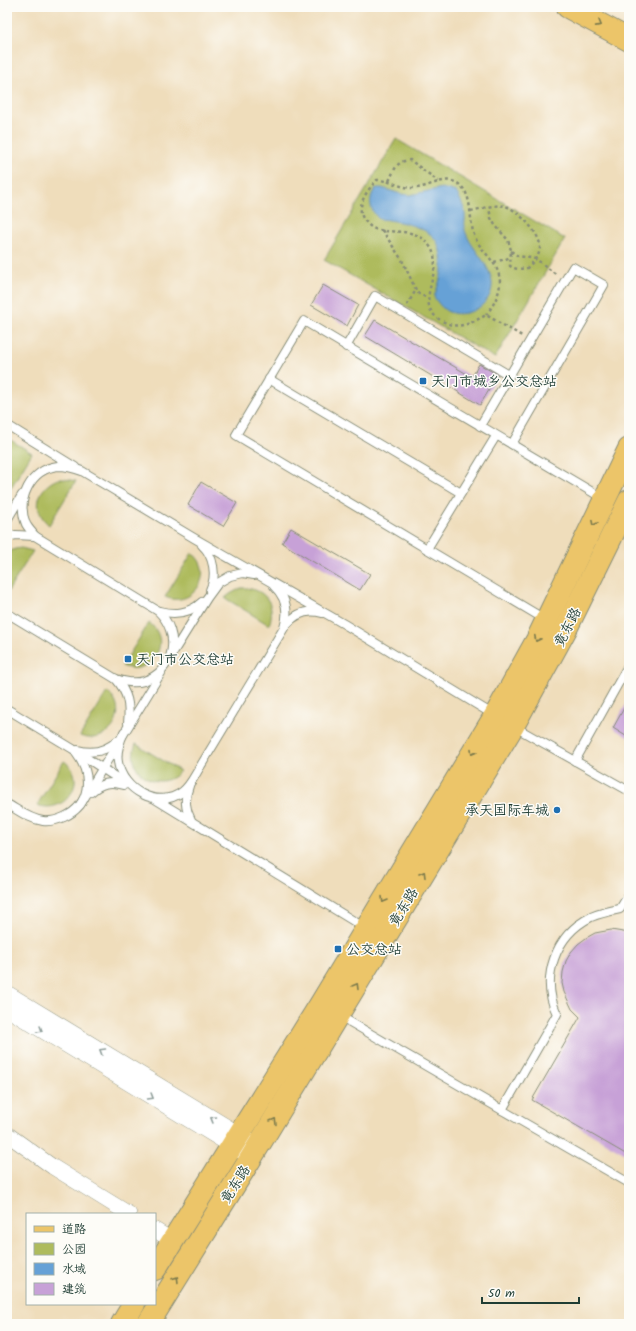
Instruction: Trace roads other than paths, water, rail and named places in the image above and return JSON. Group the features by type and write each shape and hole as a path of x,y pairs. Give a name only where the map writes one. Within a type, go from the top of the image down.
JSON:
{"main road":[{"path":"568,7 629,40"},
{"path":"597,7 629,24"},
{"name":"竟东路","path":"504,721 546,620 629,449"},
{"name":"竟东路","path":"156,1266 164,1235 236,1141 375,934 504,721 566,628 627,508"},
{"name":"竟东路","path":"148,1324 338,1015 375,934"},
{"path":"122,1324 133,1305"}],"street":[{"path":"7,993 236,1141"},
{"path":"7,1009 255,1152"},
{"path":"7,1134 53,1166 127,1213"}],"lane":[{"path":"480,426 573,267 604,285 512,444"},
{"path":"346,347 375,296 510,375"},
{"path":"546,620 236,434 304,321 605,500"},
{"path":"269,379 461,493"},
{"path":"7,425 194,538 326,613 504,721 629,791"},
{"path":"427,549 496,436"},
{"path":"7,520 34,477 45,470 57,466 71,467 82,471"},
{"path":"7,613 116,679 129,682 143,681 155,676 166,664 171,654 173,640 170,627 158,611 35,536 27,526 22,513 22,500 26,488"},
{"path":"7,537 16,535 35,536"},
{"path":"80,805 213,586 214,572 211,559 204,547 194,538"},
{"path":"158,611 171,614 184,613 197,607 218,583 230,576 244,573 257,575 270,581 280,591 286,604 287,617 283,628 190,784 185,802 187,814 190,820"},
{"path":"283,628 291,619 308,611 326,613"},
{"path":"575,761 629,664"},
{"path":"116,679 127,697 130,710 128,724 118,748 118,762 122,775 133,789"},
{"path":"7,709 73,749 141,794 155,798 375,934"},
{"path":"73,749 86,752 100,751 112,745 124,732"},
{"path":"73,749 85,766 88,779 86,793 80,805"},
{"path":"7,804 31,818 44,821 58,820 70,814 80,805 88,794 98,786 108,782 118,783 133,789"},
{"path":"155,798 174,796 190,784"},
{"path":"502,1110 557,1014 553,1004 550,984 552,963 561,944 574,928 583,922 601,913 620,909 629,894"},
{"path":"338,1015 629,1183"}],"water":[{"path":"376,188 382,188 401,194 410,195 442,188 456,192 462,203 464,211 466,233 472,245 488,268 492,282 492,290 484,303 471,311 456,314 449,312 440,306 434,297 442,271 442,260 436,240 418,227 401,222 379,219 373,212 371,204 371,196"}],"place":[{"name":"天门市城乡公交总站","path":"423,381"},
{"name":"天门市公交总站","path":"128,659"},
{"name":"承天国际车城","path":"557,810"},
{"name":"公交总站","path":"338,949"}]}
